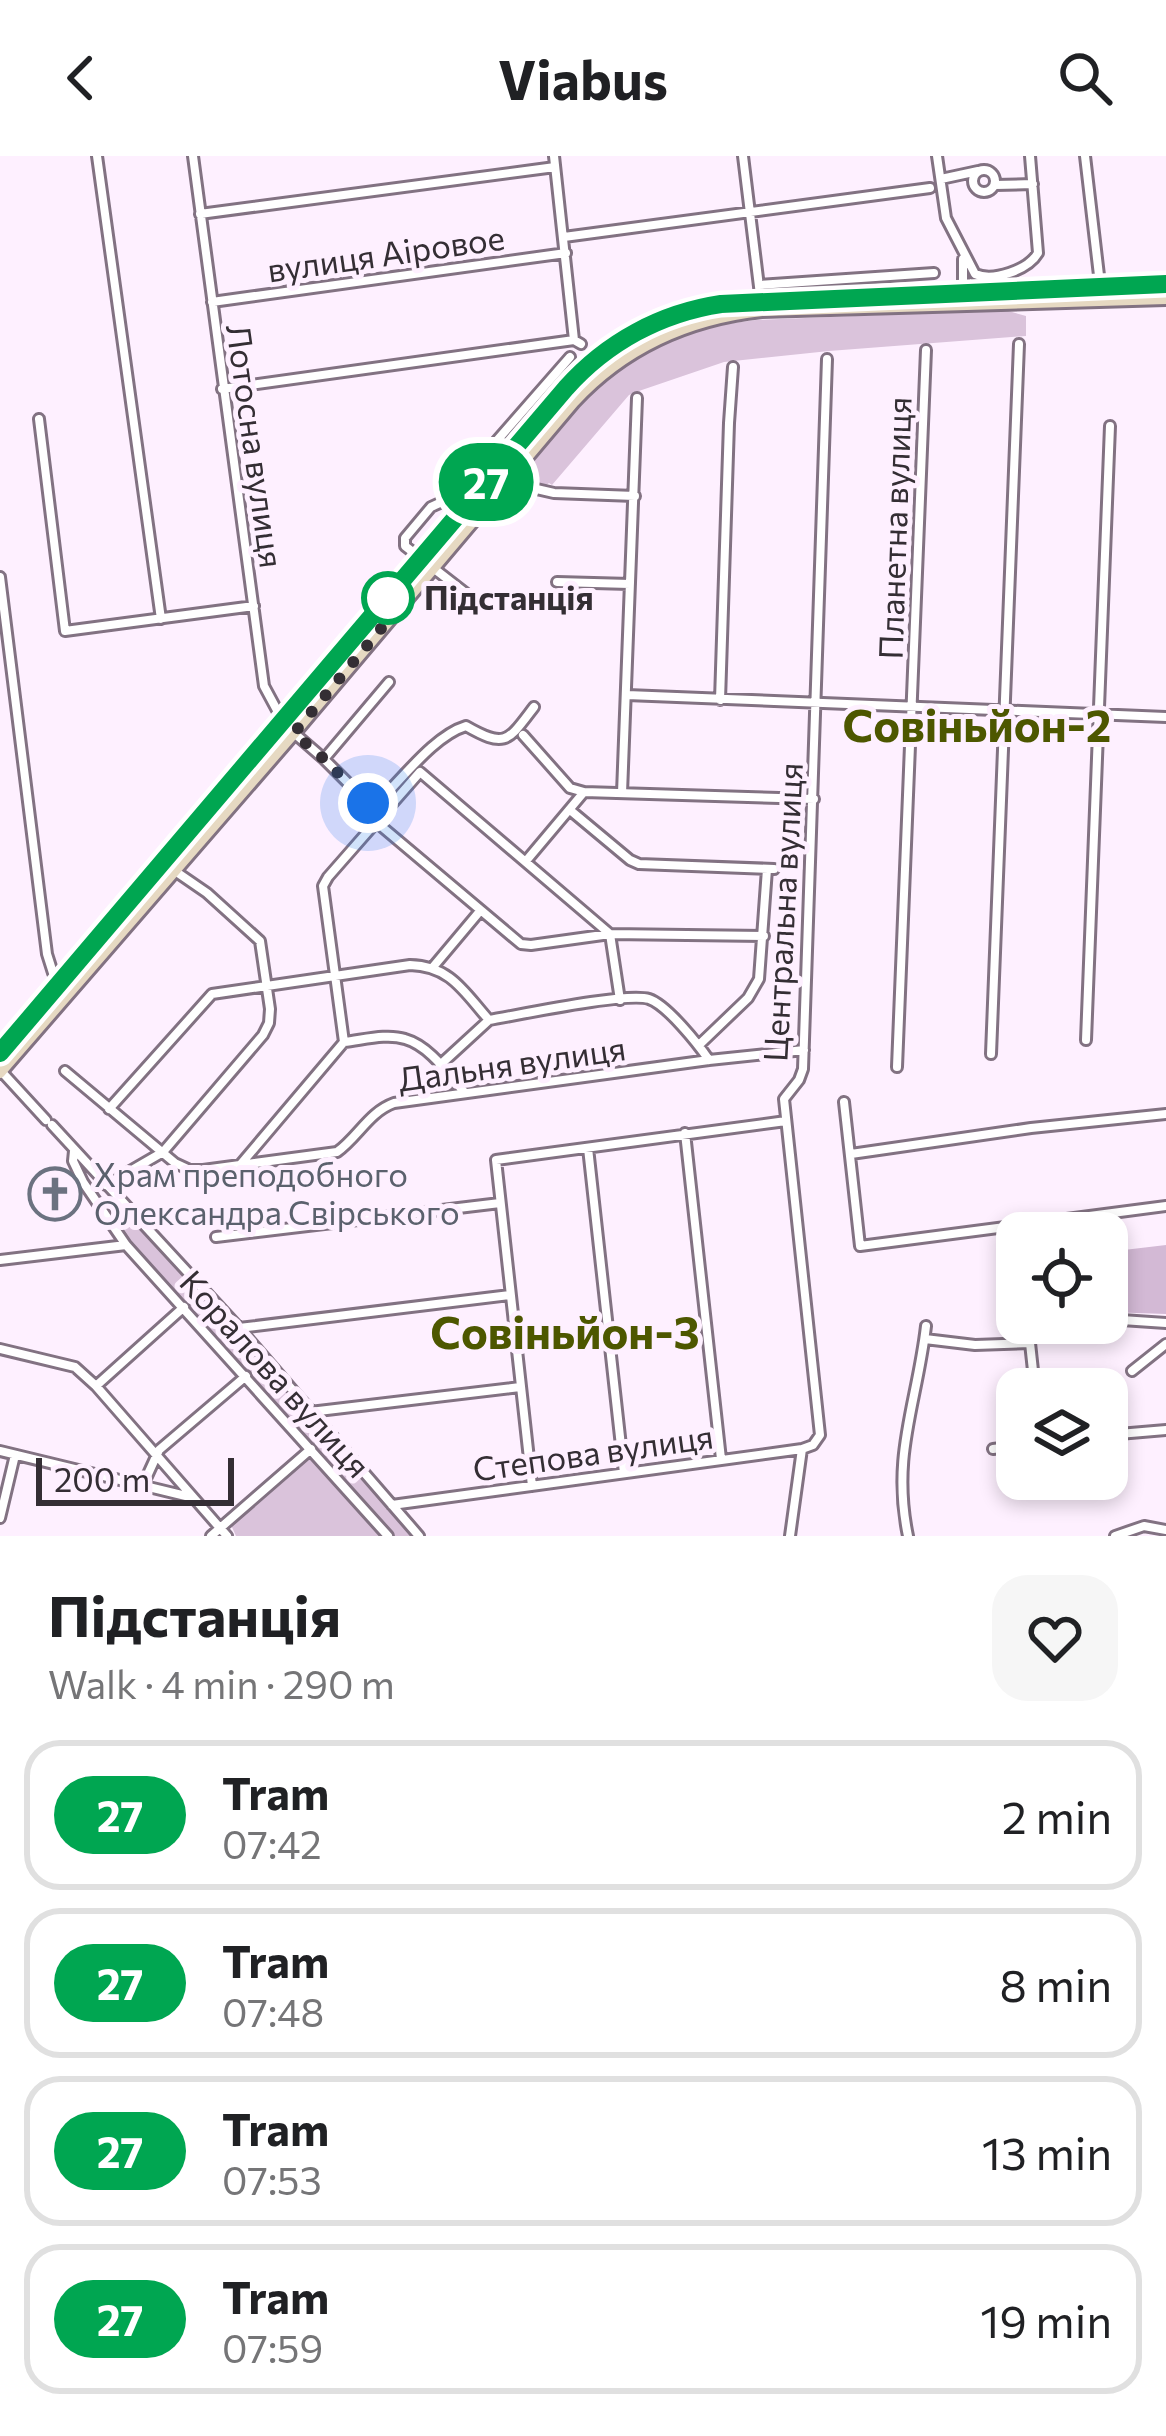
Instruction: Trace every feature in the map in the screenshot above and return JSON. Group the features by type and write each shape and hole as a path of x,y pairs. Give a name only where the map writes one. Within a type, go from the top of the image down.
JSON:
{"street":[{"path":"98,156 160,619"},
{"name":"Лотосна вулиця","path":"193,156 250,597 264,686 278,712 375,805 428,751 461,726 489,740 501,740 516,731 534,707"},
{"path":"222,389 578,342 554,156"},
{"path":"743,156 762,311"},
{"path":"938,156 946,218 962,254 982,278 1036,258 1040,244 1030,156"},
{"path":"1085,156 1102,301"},
{"path":"200,214 555,167"},
{"path":"940,179 987,170 993,174 994,185"},
{"path":"979,171 973,180 976,190 1033,184"},
{"path":"564,237 930,188"},
{"name":"вулиця Аіровое","path":"212,302 566,254"},
{"path":"962,254 963,305"},
{"path":"759,285 934,273"},
{"path":"419,1536 239,1328 1,1072 574,402 615,363 681,328 730,314 1166,299"},
{"path":"991,1054 1019,344"},
{"name":"Планетна вулиця","path":"897,1067 926,350"},
{"path":"468,595 405,546 405,538 569,357"},
{"name":"Центральна вулиця","path":"802,1449 818,1441 821,1429 784,1099 801,1076 803,1050 827,359"},
{"path":"720,700 734,367"},
{"path":"622,793 637,398"},
{"path":"39,418 65,631 254,606"},
{"path":"1086,1040 1110,426"},
{"path":"506,482 554,493 635,496"},
{"path":"0,577 47,955 67,995"},
{"path":"557,582 630,584"},
{"path":"324,759 389,682"},
{"path":"627,695 1166,717"},
{"path":"523,735 570,788 584,792 814,799"},
{"path":"344,1042 323,886 420,772 610,934 620,1000"},
{"path":"526,861 584,792"},
{"path":"570,810 639,864 770,869 755,988 699,1045"},
{"path":"375,821 526,945 610,934 764,936"},
{"path":"106,1185 163,1153 263,1035 270,1015 256,936 175,871"},
{"path":"434,968 479,911"},
{"path":"110,1109 207,997 218,992 410,965 449,975 489,1020"},
{"path":"440,1065 489,1020 644,998 656,1002 709,1060"},
{"path":"240,1166 344,1042 403,1038 419,1046 466,1094"},
{"name":"Дальня вулиця","path":"65,1071 175,1163 190,1170 337,1152 386,1106 803,1050"},
{"path":"844,1102 860,1246 1166,1206"},
{"path":"851,1154 1166,1114"},
{"path":"532,1486 496,1160 785,1121"},
{"path":"685,1133 722,1459"},
{"path":"588,1148 624,1473"},
{"name":"Коралова вулиця","path":"74,1149 73,1162 82,1182 126,1245 388,1536"},
{"path":"216,1238 500,1203"},
{"path":"0,1260 126,1245"},
{"path":"239,1328 510,1294"},
{"path":"96,1386 184,1307"},
{"path":"1128,1320 1166,1323"},
{"path":"908,1536 900,1473 926,1326"},
{"path":"925,1339 975,1345 1030,1343 1032,1368"},
{"path":"1132,1371 1166,1344"},
{"path":"0,1349 75,1367 224,1532"},
{"path":"143,1485 160,1450 246,1376"},
{"path":"310,1412 520,1387"},
{"path":"1128,1433 1166,1430"},
{"path":"790,1536 802,1449"},
{"name":"Степова вулиця","path":"392,1505 802,1449"},
{"path":"0,1450 191,1497"},
{"path":"211,1536 224,1532 311,1450"},
{"path":"0,1518 15,1454"},
{"path":"1115,1536 1144,1526 1166,1530"}],"shaded area":[{"path":"1005,310 1026,316 1026,336 724,362 636,392 552,485 544,487 520,476 602,378 640,353 683,334 756,320"},
{"path":"126,1213 212,1303 414,1536 395,1536 119,1228 115,1222"},
{"path":"1166,1245 1166,1314 1128,1313 1128,1250"},
{"path":"311,1457 381,1536 236,1536 231,1525"}],"tram line":[{"name":"27","path":"0,1053 566,388 610,348 662,319 721,304 1166,284"},
{"path":"0,1059 569,390 607,356 670,322 742,305 1166,288"}],"place":[{"name":"Підстанція","path":"388,598"},
{"name":"Храм преподобного Олександра Свірського","path":"55,1194"}],"district":[{"name":"Совіньйон-2","path":"977,726"},
{"name":"Совіньйон-3","path":"565,1333"}],"route":[{"path":"368,803 294,733 405,600 388,598"}]}
